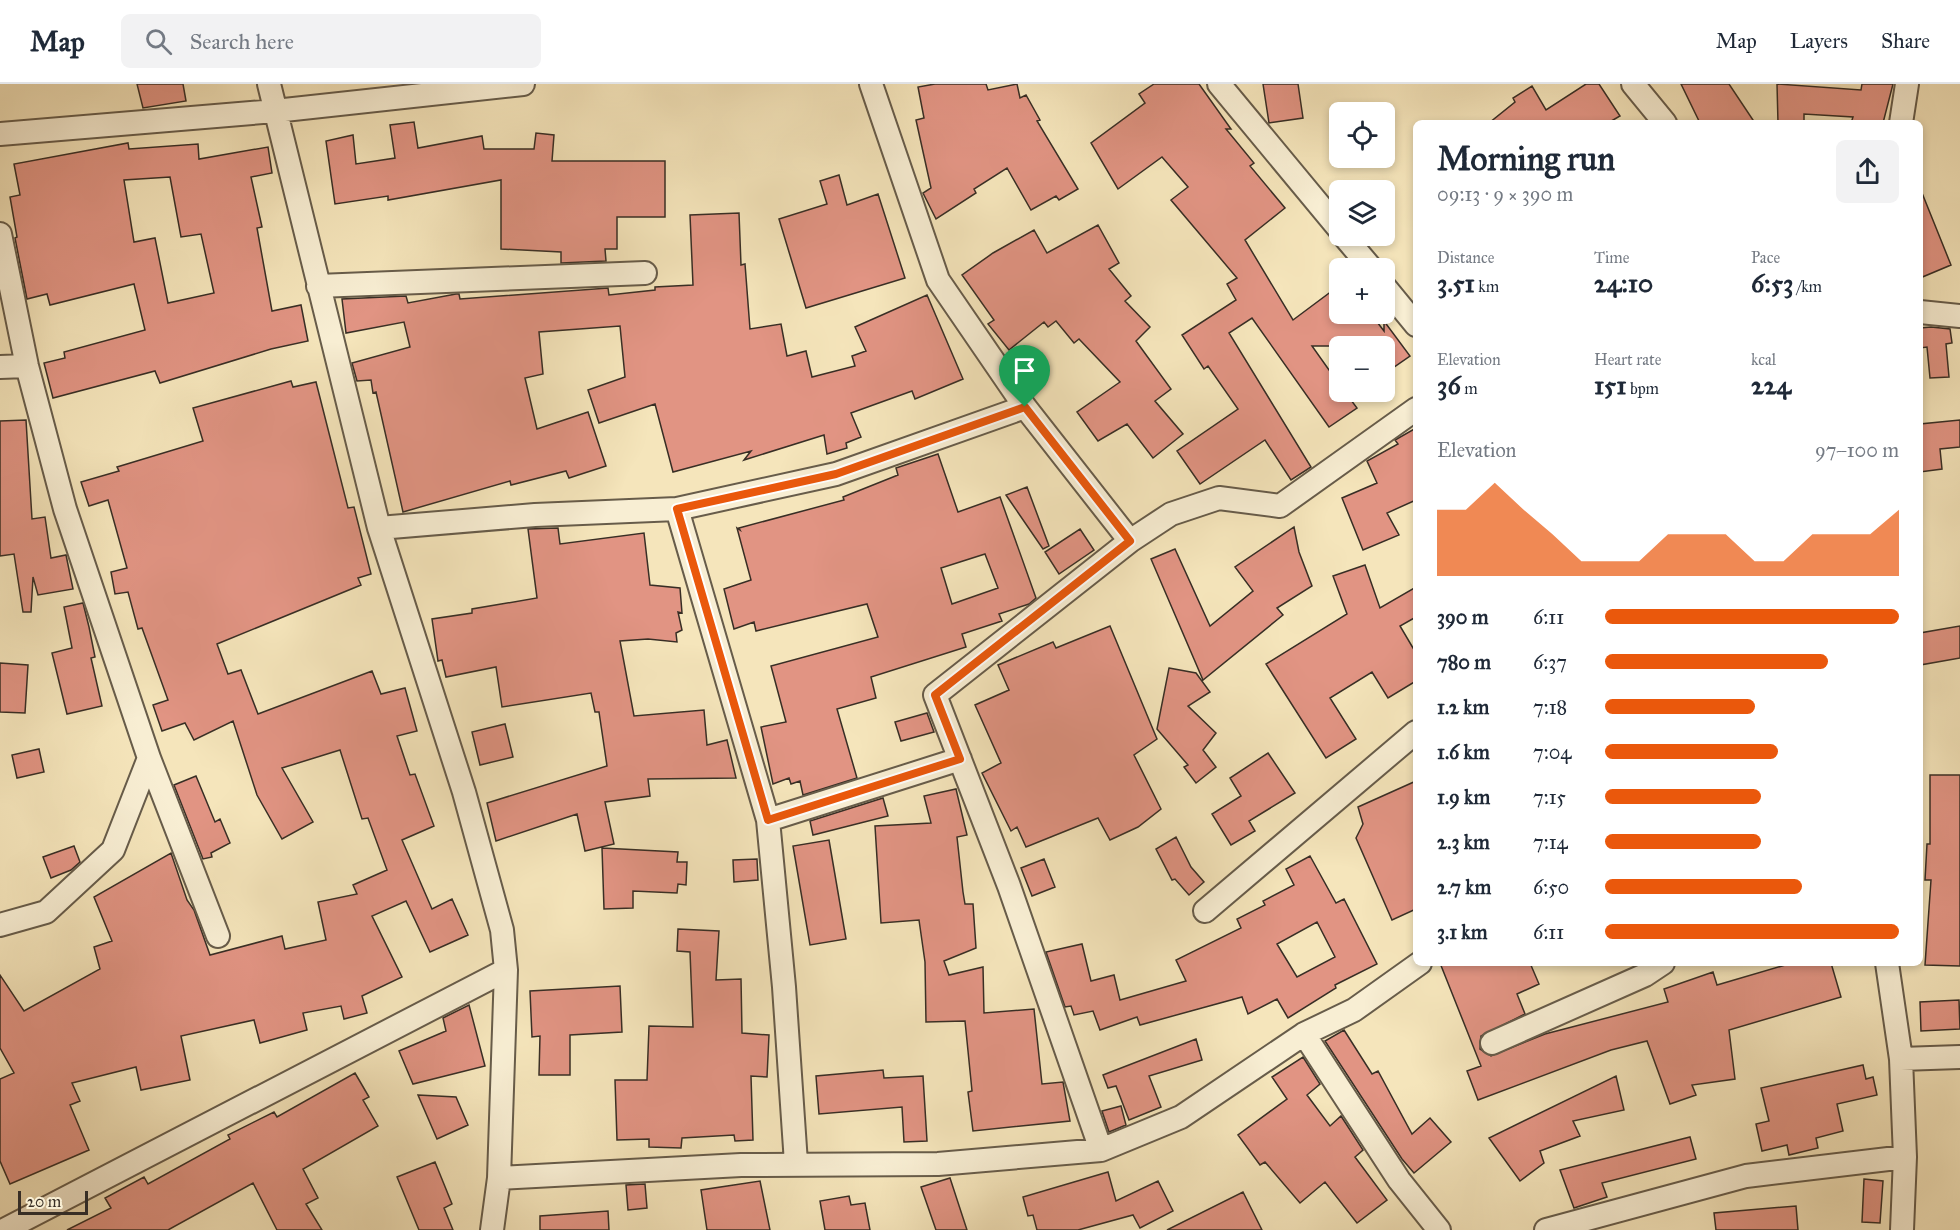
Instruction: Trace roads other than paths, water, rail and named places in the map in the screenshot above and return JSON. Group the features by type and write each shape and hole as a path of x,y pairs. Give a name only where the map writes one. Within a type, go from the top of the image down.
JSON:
{"street":[{"path":"268,84 379,528 489,878 502,930 506,970 499,1178 492,1230"},
{"path":"0,134 275,111 523,84"},
{"path":"871,84 938,280 1025,407 1130,541"},
{"path":"1219,84 1329,217"},
{"path":"1633,84 1663,120"},
{"path":"1901,120 1907,84"},
{"path":"0,234 27,366 65,509 149,758 218,936"},
{"path":"1352,246 1363,258"},
{"path":"318,286 645,273"},
{"path":"1395,299 1413,321"},
{"path":"1923,312 1960,316"},
{"path":"0,367 27,366"},
{"path":"379,528 535,515 677,509 836,474 1025,407"},
{"path":"1101,1150 1010,886 935,695 1130,541 1171,514 1219,498 1280,506 1413,411"},
{"path":"677,509 768,820 784,987 796,1163"},
{"path":"1205,910 1413,735"},
{"path":"0,924 46,912 113,850 149,758"},
{"path":"768,820 960,759"},
{"path":"499,1178 796,1163 938,1164 1101,1150 1181,1117 1304,1034 1354,1010 1416,966"},
{"path":"1492,1043 1645,975 1658,966"},
{"path":"1887,966 1901,1059 1905,1158 1902,1230"},
{"path":"4,1230 506,970"},
{"path":"1304,1034 1399,1180 1439,1230"},
{"path":"1901,1059 1960,1057"},
{"path":"1546,1230 1746,1176 1905,1158"}]}
